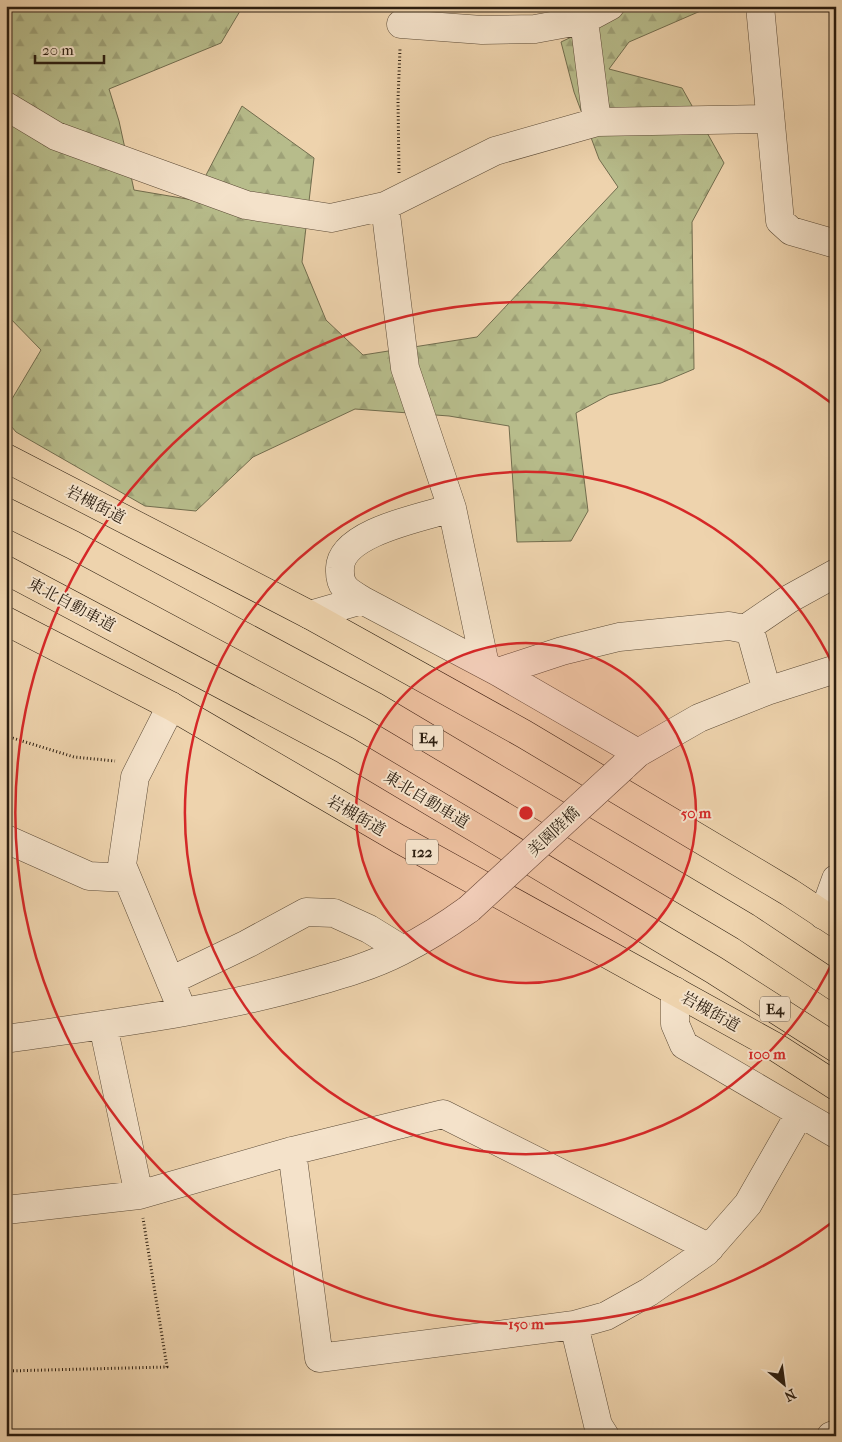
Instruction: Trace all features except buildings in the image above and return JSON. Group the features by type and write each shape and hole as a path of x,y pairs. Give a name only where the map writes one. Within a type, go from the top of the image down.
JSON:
{"highway":[{"name":"岩槻街道","path":"6,458 310,615 524,734 789,892 830,919"},
{"name":"E4","path":"6,512 73,545 374,706 746,928 836,987"},
{"name":"東北自動車道","path":"6,570 345,750 714,970 836,1048"},
{"name":"岩槻街道","path":"6,621 171,706 399,839 774,1046 836,1086"}],"street":[{"path":"403,18 482,30 535,29 584,20 610,6"},
{"path":"760,6 780,220 791,231 836,244"},
{"path":"584,20 597,122"},
{"path":"6,106 56,136 246,205 331,218 392,202 495,151 597,122 770,120"},
{"path":"392,202 405,368 452,508 491,668"},
{"path":"452,508 374,532 348,549 340,562 340,579 347,591 491,668 630,760"},
{"path":"745,629 790,599 836,573"},
{"path":"310,615 362,600"},
{"path":"491,668 619,637 729,626 750,630 767,691"},
{"name":"美園陸橋","path":"6,1039 183,1012 272,994 352,971 403,950 441,929 469,909 630,760 698,718 767,691 836,669"},
{"path":"171,706 135,777 122,865 183,1012"},
{"path":"6,839 89,876 127,878"},
{"path":"830,919 836,879"},
{"path":"170,981 247,944 306,912 334,913 369,929 403,950"},
{"path":"675,991 675,1024 684,1045 836,1134"},
{"path":"103,1024 139,1195"},
{"path":"292,1151 320,1358 574,1325 606,1316 649,1292 710,1248 748,1204 800,1113"},
{"path":"6,1210 139,1195 292,1151 443,1114 710,1248"},
{"path":"574,1325 598,1424 605,1436"},
{"path":"831,1436 836,1434"}],"path":[{"path":"392,202 403,18"},
{"path":"6,736 74,757 142,764"},
{"path":"6,1371 167,1368 139,1195"}],"green space":[{"path":"6,6 243,6 221,43 109,89 119,121 134,190 193,200 242,106 314,158 302,262 326,320 363,355 477,337 618,187 599,159 574,92 561,42 636,6 712,6 629,42 609,69 682,88 724,163 692,222 694,369 661,383 609,395 576,413 588,511 571,541 517,542 509,426 449,416 355,409 253,457 196,511 145,506 16,432 6,420 6,409 41,350 6,314"}]}
